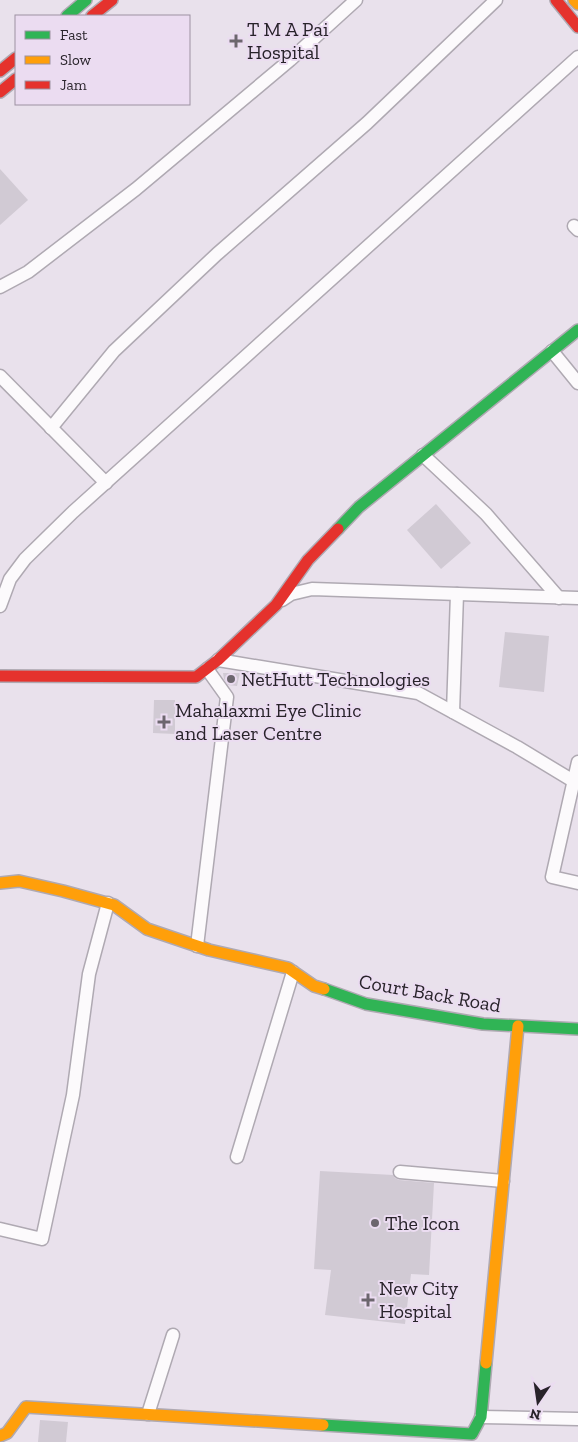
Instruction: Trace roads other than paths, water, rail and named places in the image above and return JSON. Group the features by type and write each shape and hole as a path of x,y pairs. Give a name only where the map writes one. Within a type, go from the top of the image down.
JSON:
{"street":[{"path":"68,15 86,0"},
{"path":"93,15 112,0"},
{"path":"0,287 28,272 136,189 282,66 356,0"},
{"path":"51,428 114,351 217,254 367,123 496,0"},
{"path":"556,0 578,27"},
{"path":"574,0 578,4"},
{"path":"0,606 10,579 25,559 73,512 578,57"},
{"path":"0,71 15,59"},
{"path":"0,92 15,80"},
{"path":"276,605 308,560 359,507 578,330"},
{"path":"552,351 578,383"},
{"path":"0,376 106,483"},
{"path":"422,455 486,514 559,598"},
{"path":"0,676 196,677 218,660 276,605 291,594 312,589 578,598"},
{"path":"453,712 457,594"},
{"path":"218,660 418,692 517,746 576,782"},
{"path":"197,946 227,698 207,669"},
{"path":"578,762 576,782 552,878 578,883"},
{"name":"Court Back Road","path":"0,883 19,881 63,890 108,903 114,905 147,930 197,946 288,968 314,986 366,1004 483,1024 578,1029"},
{"path":"0,1229 42,1240 74,1095 89,974 108,903"},
{"path":"237,1157 293,972"},
{"path":"0,1436 7,1433 26,1407 472,1434 481,1417 518,1026"},
{"path":"400,1172 503,1181"},
{"path":"148,1414 173,1335"},
{"path":"481,1417 578,1419"}],"place":[{"name":"T M A Pai Hospital","path":"236,41"},
{"name":"NetHutt Technologies","path":"231,679"},
{"name":"Mahalaxmi Eye Clinic and Laser Centre","path":"164,722"},
{"name":"The Icon","path":"375,1223"},
{"name":"New City Hospital","path":"368,1300"}]}
